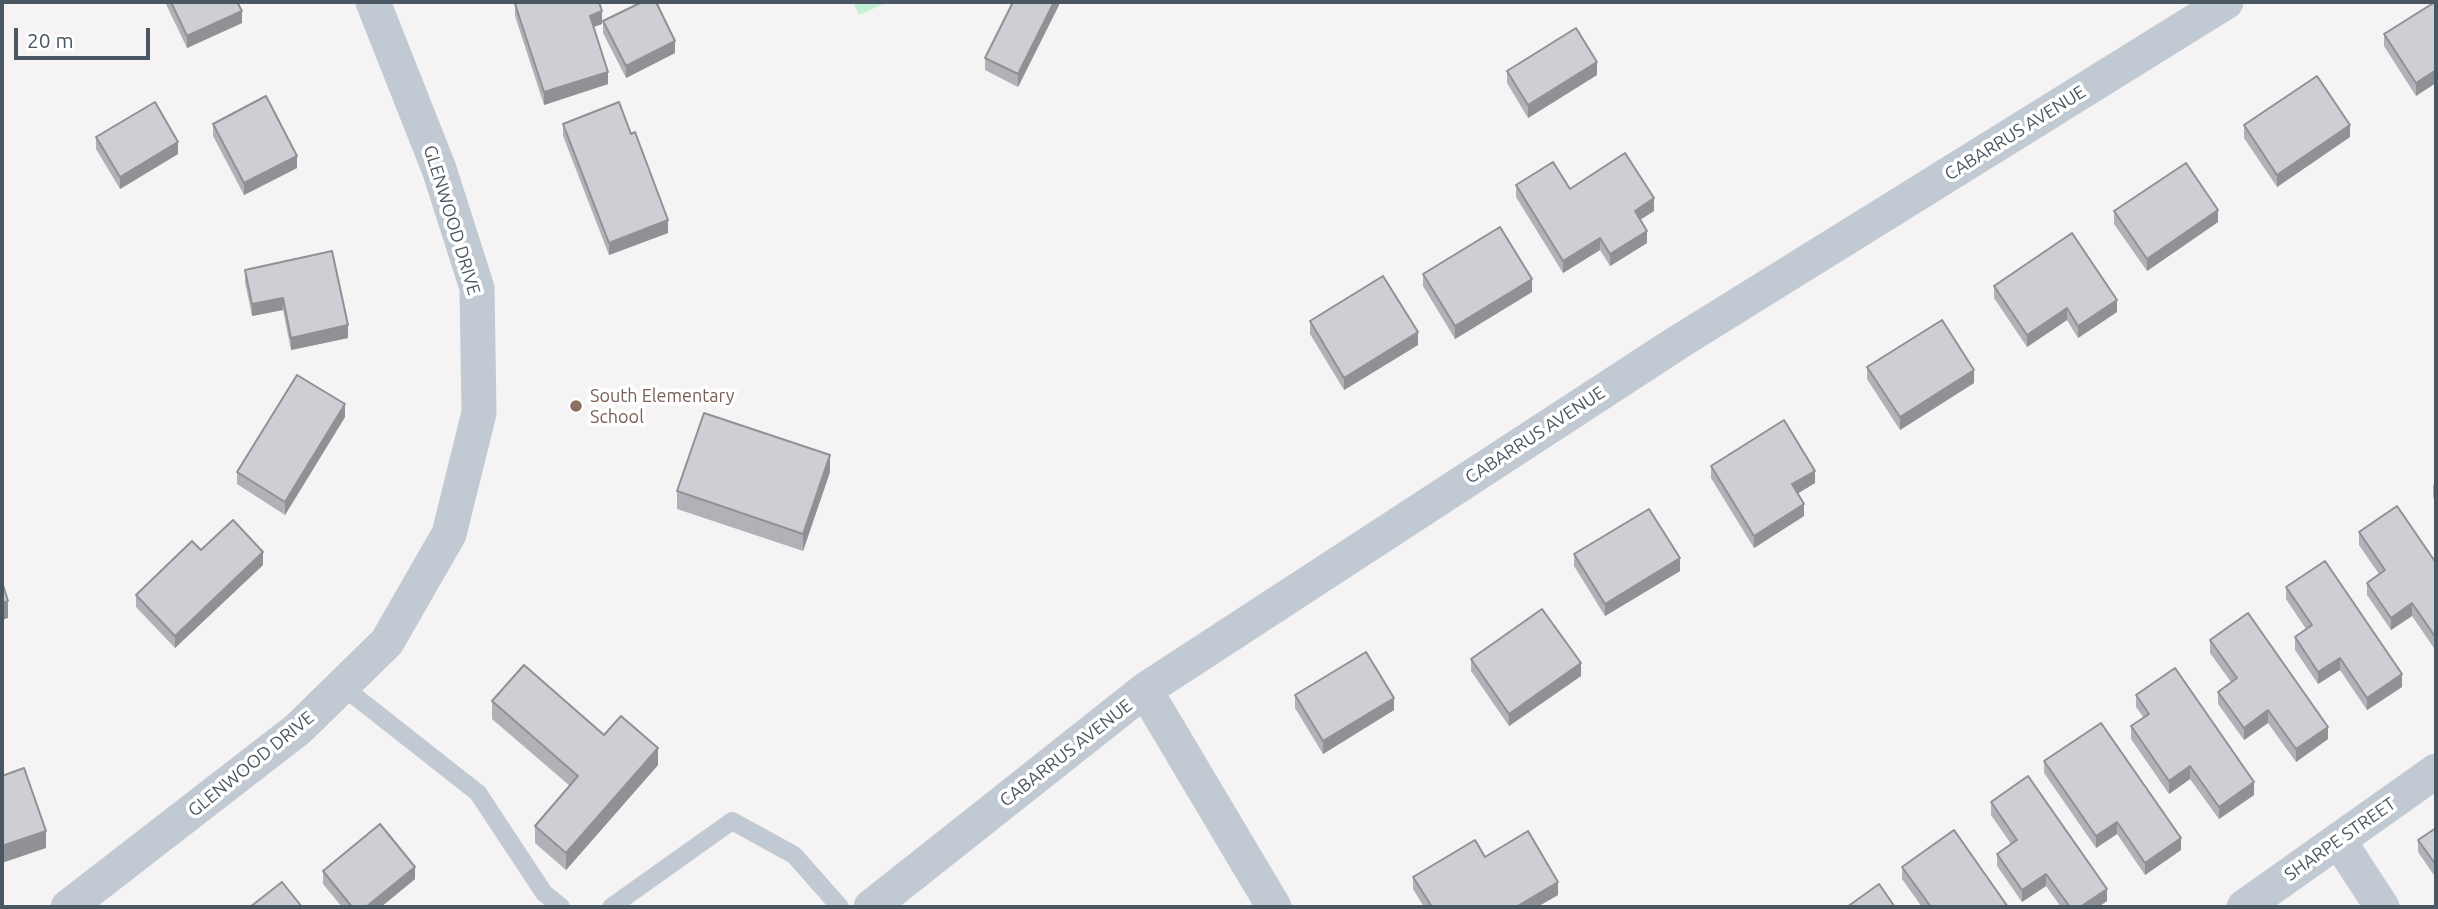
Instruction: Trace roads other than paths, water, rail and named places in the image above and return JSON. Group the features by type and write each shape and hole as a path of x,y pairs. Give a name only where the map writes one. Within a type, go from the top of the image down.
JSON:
{"street":[{"name":"GLENWOOD DRIVE","path":"68,907 298,729 387,642 449,534 479,413 477,288 439,169 373,2"},
{"name":"CABARRUS AVENUE","path":"871,907 1145,690 1677,343 2226,2"},
{"path":"1145,690 1274,907"},
{"name":"SHARPE STREET","path":"2244,907 2436,771"},
{"path":"2339,841 2382,907"}],"lane":[{"path":"342,686 478,793 544,892 561,907"},
{"path":"611,907 732,821 794,855 840,907"}],"place":[{"name":"South Elementary School","path":"576,406"}]}
